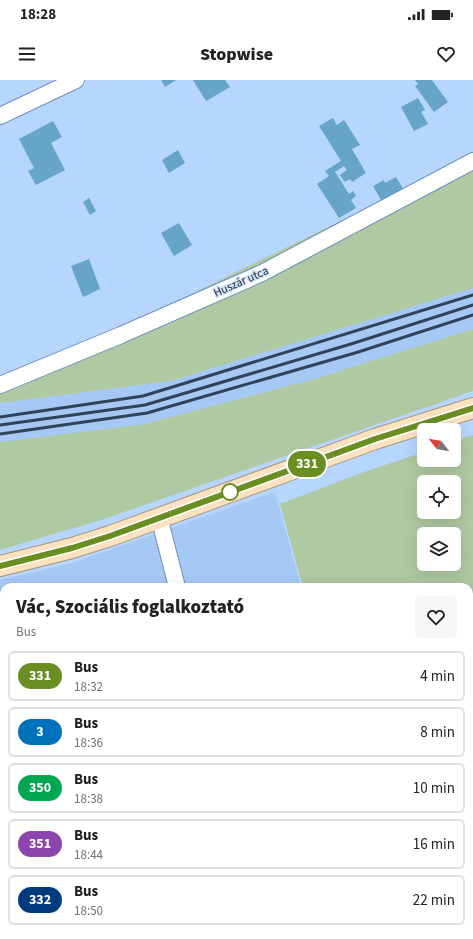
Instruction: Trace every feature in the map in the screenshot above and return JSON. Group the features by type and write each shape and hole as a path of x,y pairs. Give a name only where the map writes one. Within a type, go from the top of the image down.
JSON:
{"main road":[{"path":"0,566 72,548 375,439 473,408"}],"street":[{"path":"0,116 76,80"},
{"name":"Huszár utca","path":"0,385 262,274 473,161"},
{"path":"159,517 176,583"}],"shaded area":[{"path":"473,288 473,329 318,378 145,424 0,442 0,403 171,381"},
{"path":"275,492 300,583 0,583 0,580 72,563"}],"green space":[{"path":"473,156 473,288 171,381 0,403 0,385 73,352"},
{"path":"473,329 473,391 104,519 0,550 0,442 145,424 318,378"},
{"path":"473,435 473,583 302,583 280,504 364,472 417,454 417,467 461,467 461,439"}],"building":[{"path":"161,80 176,80 165,87"},
{"path":"193,80 225,80 230,87 206,101"},
{"path":"415,80 432,80 448,102 434,112 415,86 418,84"},
{"path":"418,98 425,110 421,112 428,124 414,131 401,107"},
{"path":"333,118 337,125 344,120 360,145 352,149 366,173 352,182 350,179 345,182 340,175 347,170 344,166 335,172 349,194 353,191 356,196 351,200 356,208 339,218 317,184 329,176 325,171 341,161 319,126"},
{"path":"53,121 62,137 51,143 65,170 36,185 28,171 34,168 19,139"},
{"path":"178,150 185,163 169,173 162,160"},
{"path":"396,177 404,190 382,202 373,186 384,180 385,183"},
{"path":"89,198 96,211 90,215 83,202"},
{"path":"179,223 192,245 174,256 161,233"},
{"path":"89,259 100,289 83,297 71,266"}],"railway":[{"path":"0,417 143,396 473,295"},
{"path":"0,425 145,405 351,344 473,305"},
{"path":"0,434 147,413 355,353 473,315"}],"bus line":[{"name":"331","path":"0,566 72,548 110,536 375,439 473,408"}]}
